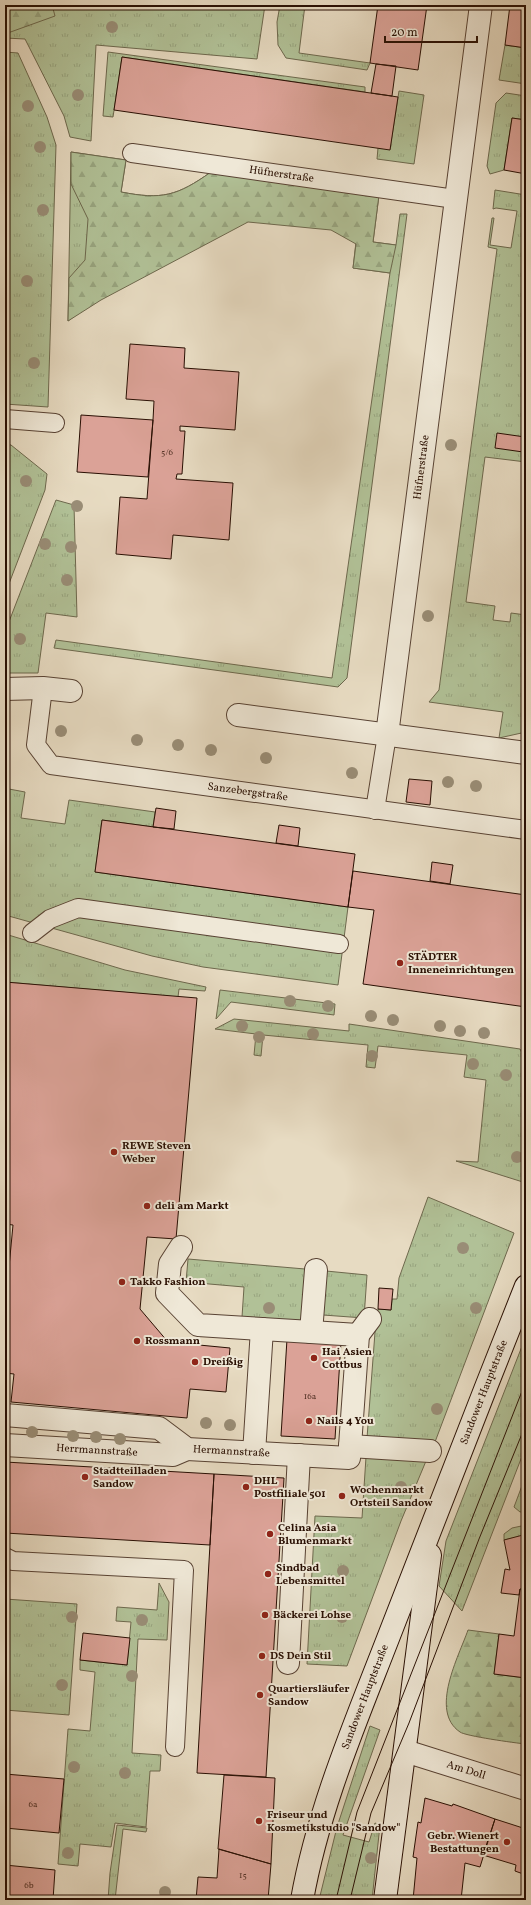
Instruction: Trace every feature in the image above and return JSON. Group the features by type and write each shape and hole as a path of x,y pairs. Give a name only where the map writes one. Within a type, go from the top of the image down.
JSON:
{"street":[{"name":"Hüfnerstraße","path":"386,735 481,5"},
{"path":"5,689 43,688 71,691"},
{"path":"238,715 526,753"},
{"path":"181,1247 170,1264 167,1293 198,1325 311,1332 364,1327 350,1446 430,1451"},
{"path":"311,1332 316,1270"},
{"name":"Sandower Hauptstraße","path":"302,1900 306,1878 328,1795 526,1286"},
{"path":"254,1453 262,1329"},
{"name":"Hermannstraße","path":"5,1415 159,1428 187,1449 349,1458 350,1446"},
{"name":"Herrmannstraße","path":"5,1445 173,1456 187,1449"},
{"path":"288,1663 299,1456"},
{"name":"Sandower Hauptstraße","path":"385,1900 405,1751 414,1667 430,1556 442,1499"},
{"name":"Am Doll","path":"405,1751 526,1789"}],"lane":[{"name":"Hüfnerstraße","path":"132,153 455,200"},
{"path":"5,419 55,423"},
{"name":"Sanzebergstraße","path":"43,688 36,745 51,765 526,830"},
{"path":"375,810 386,735"},
{"path":"32,933 50,919 78,908 339,944"},
{"path":"5,1557 13,1561 184,1570 175,1747"}],"green space":[{"path":"5,5 265,5 257,59 96,45 91,141 70,137 64,116 25,39 5,38"},
{"path":"5,5 52,5 55,16 5,34"},
{"path":"280,5 305,5 299,53 370,63 367,70 286,58 278,45 277,22"},
{"path":"505,45 526,48 526,84 499,80"},
{"path":"5,52 18,53 47,117 56,145 48,407 5,404"},
{"path":"108,52 365,87 365,92 122,57 113,117 103,116"},
{"path":"399,91 424,95 414,164 377,159 378,148 390,149"},
{"path":"506,93 526,96 526,120 512,118 504,170 490,174 487,166 496,103"},
{"path":"71,152 126,160 121,192 148,196 159,196 178,191 211,172 379,195 373,242 396,245 400,214 407,214 347,678 338,687 54,648 56,640 332,678 390,273 353,268 360,207 241,192 68,321"},
{"path":"71,152 126,160 121,192 148,196 159,196 178,191 211,172 379,195 373,242 396,245 390,273 353,268 356,244 331,230 248,222 101,300 68,321 69,278 85,260 88,219 71,184"},
{"path":"495,190 526,195 526,462 485,457 466,602 495,606 493,620 510,622 511,613 526,615 526,732 499,738 503,712 429,702 439,690 497,249 488,247 492,218 494,218 490,245 511,248 517,211 496,208 493,209"},
{"path":"5,444 11,445 47,474 45,490 5,594"},
{"path":"56,500 74,505 77,617 46,613 38,673 5,673 5,632"},
{"path":"9,789 25,792 21,818 65,824 69,800 155,812 153,827 102,820 95,872 348,907 338,985 203,967 152,956 5,915 5,824"},
{"path":"5,934 125,970 206,987 205,991 179,989 178,997 5,982"},
{"path":"220,990 335,1004 334,1015 231,1002 216,1019"},
{"path":"234,1019 349,1031 349,1024 520,1049 526,1061 526,1183 456,1161 478,1162 486,1080 464,1077 467,1055 378,1046 375,1068 366,1067 368,1045 263,1035 261,1056 254,1055 256,1034 215,1029"},
{"path":"428,1197 514,1233 435,1442 367,1438 378,1309 391,1310 392,1299 397,1299 399,1278"},
{"path":"188,1259 305,1269 302,1322 242,1317 244,1287 186,1282"},
{"path":"326,1271 367,1275 364,1318 323,1315"},
{"path":"526,1336 526,1446 462,1611 439,1586 446,1541"},
{"path":"366,1457 426,1461 401,1521 347,1666 307,1664 315,1516 362,1518"},
{"path":"526,1475 526,1511 520,1512 514,1507"},
{"path":"526,1525 526,1535 504,1540 504,1534 512,1528"},
{"path":"159,1583 169,1602 167,1640 138,1639 132,1753 161,1755 160,1771 150,1771 146,1827 115,1823 111,1847 80,1844 78,1866 58,1864 68,1729 90,1731 95,1672 80,1670 80,1660 127,1665 131,1622 116,1621 117,1607 157,1610"},
{"path":"5,1599 77,1604 69,1715 5,1710"},
{"path":"468,1630 499,1634 494,1674 526,1678 526,1744 464,1734 451,1723 447,1711 449,1683 453,1668"},
{"path":"370,1726 380,1730 343,1835 369,1842 375,1823 380,1825 372,1900 319,1900 337,1827"},
{"path":"117,1825 147,1828 146,1832 123,1829 115,1900 108,1900 110,1873"}],"building":[{"path":"378,5 427,5 418,70 370,63"},
{"path":"510,5 526,5 526,48 505,45"},
{"path":"122,57 398,97 390,150 114,110"},
{"path":"376,64 396,66 392,96 371,93"},
{"path":"512,118 526,120 526,174 504,170"},
{"path":"130,344 185,348 184,368 239,372 235,430 180,426 180,431 185,431 182,474 177,474 176,479 233,483 229,540 173,535 171,559 116,554 120,497 147,499 153,420 154,401 126,399"},
{"path":"81,415 153,420 148,477 77,472"},
{"path":"497,433 525,437 523,452 495,448"},
{"path":"409,779 432,781 430,805 406,802"},
{"path":"156,808 176,811 174,829 153,827"},
{"path":"102,820 355,854 348,907 95,872"},
{"path":"279,825 300,828 298,846 276,843"},
{"path":"432,862 453,865 450,884 430,881"},
{"path":"353,871 526,895 526,1007 363,984 374,910 348,907"},
{"path":"5,982 197,998 176,1239 147,1237 140,1309 168,1342 230,1348 226,1392 190,1389 187,1418 11,1402 14,1374 5,1373 5,1309 13,1225 5,1224"},
{"path":"379,1288 393,1289 391,1310 378,1309"},
{"path":"287,1339 341,1342 335,1439 281,1436"},
{"path":"5,1462 214,1474 210,1545 5,1533"},
{"path":"214,1474 284,1478 266,1777 197,1773"},
{"path":"526,1535 526,1590 520,1589 519,1595 501,1593 505,1569 510,1570 504,1540"},
{"path":"520,1589 526,1590 526,1678 494,1674 499,1634 514,1636"},
{"path":"83,1633 130,1638 127,1665 80,1660"},
{"path":"5,1774 64,1779 59,1833 5,1828"},
{"path":"224,1775 275,1778 271,1864 218,1849"},
{"path":"425,1798 452,1806 453,1804 495,1819 480,1867 465,1863 461,1900 413,1900 417,1858 413,1857 418,1822 421,1823"},
{"name":"Gebr. Wienert Bestattungen","path":"495,1819 526,1829 526,1875 515,1871 516,1865 483,1855"},
{"path":"219,1849 271,1864 268,1900 196,1900 198,1877 217,1878"},
{"path":"5,1865 55,1870 53,1900 5,1900"},
{"path":"474,1896 515,1899 515,1900 474,1900"}],"tram line":[{"path":"336,1900 357,1812 526,1381"},
{"path":"350,1900 371,1813 409,1723 479,1539 526,1424"}],"place":[{"name":"STÄDTER Inneneinrichtungen","path":"400,963"},
{"name":"REWE Steven Weber","path":"114,1152"},
{"name":"deli am Markt","path":"147,1206"},
{"name":"Takko Fashion","path":"122,1282"},
{"name":"Rossmann","path":"137,1341"},
{"name":"Hai Asien Cottbus","path":"314,1358"},
{"name":"Dreißig","path":"195,1362"},
{"name":"Nails 4 You","path":"309,1421"},
{"name":"Stadtteilladen Sandow","path":"85,1477"},
{"name":"DHL Postfiliale 501","path":"246,1487"},
{"name":"Wochenmarkt Ortsteil Sandow","path":"342,1496"},
{"name":"Celina Asia Blumenmarkt","path":"270,1534"},
{"name":"Sindbad Lebensmittel","path":"268,1574"},
{"name":"Bäckerei Lohse","path":"265,1615"},
{"name":"DS Dein Stil","path":"262,1656"},
{"name":"Quartiersläufer Sandow","path":"260,1695"},
{"name":"Friseur und Kosmetikstudio \"Sandow\"","path":"259,1821"},
{"name":"Gebr. Wienert Bestattungen","path":"507,1842"}]}
